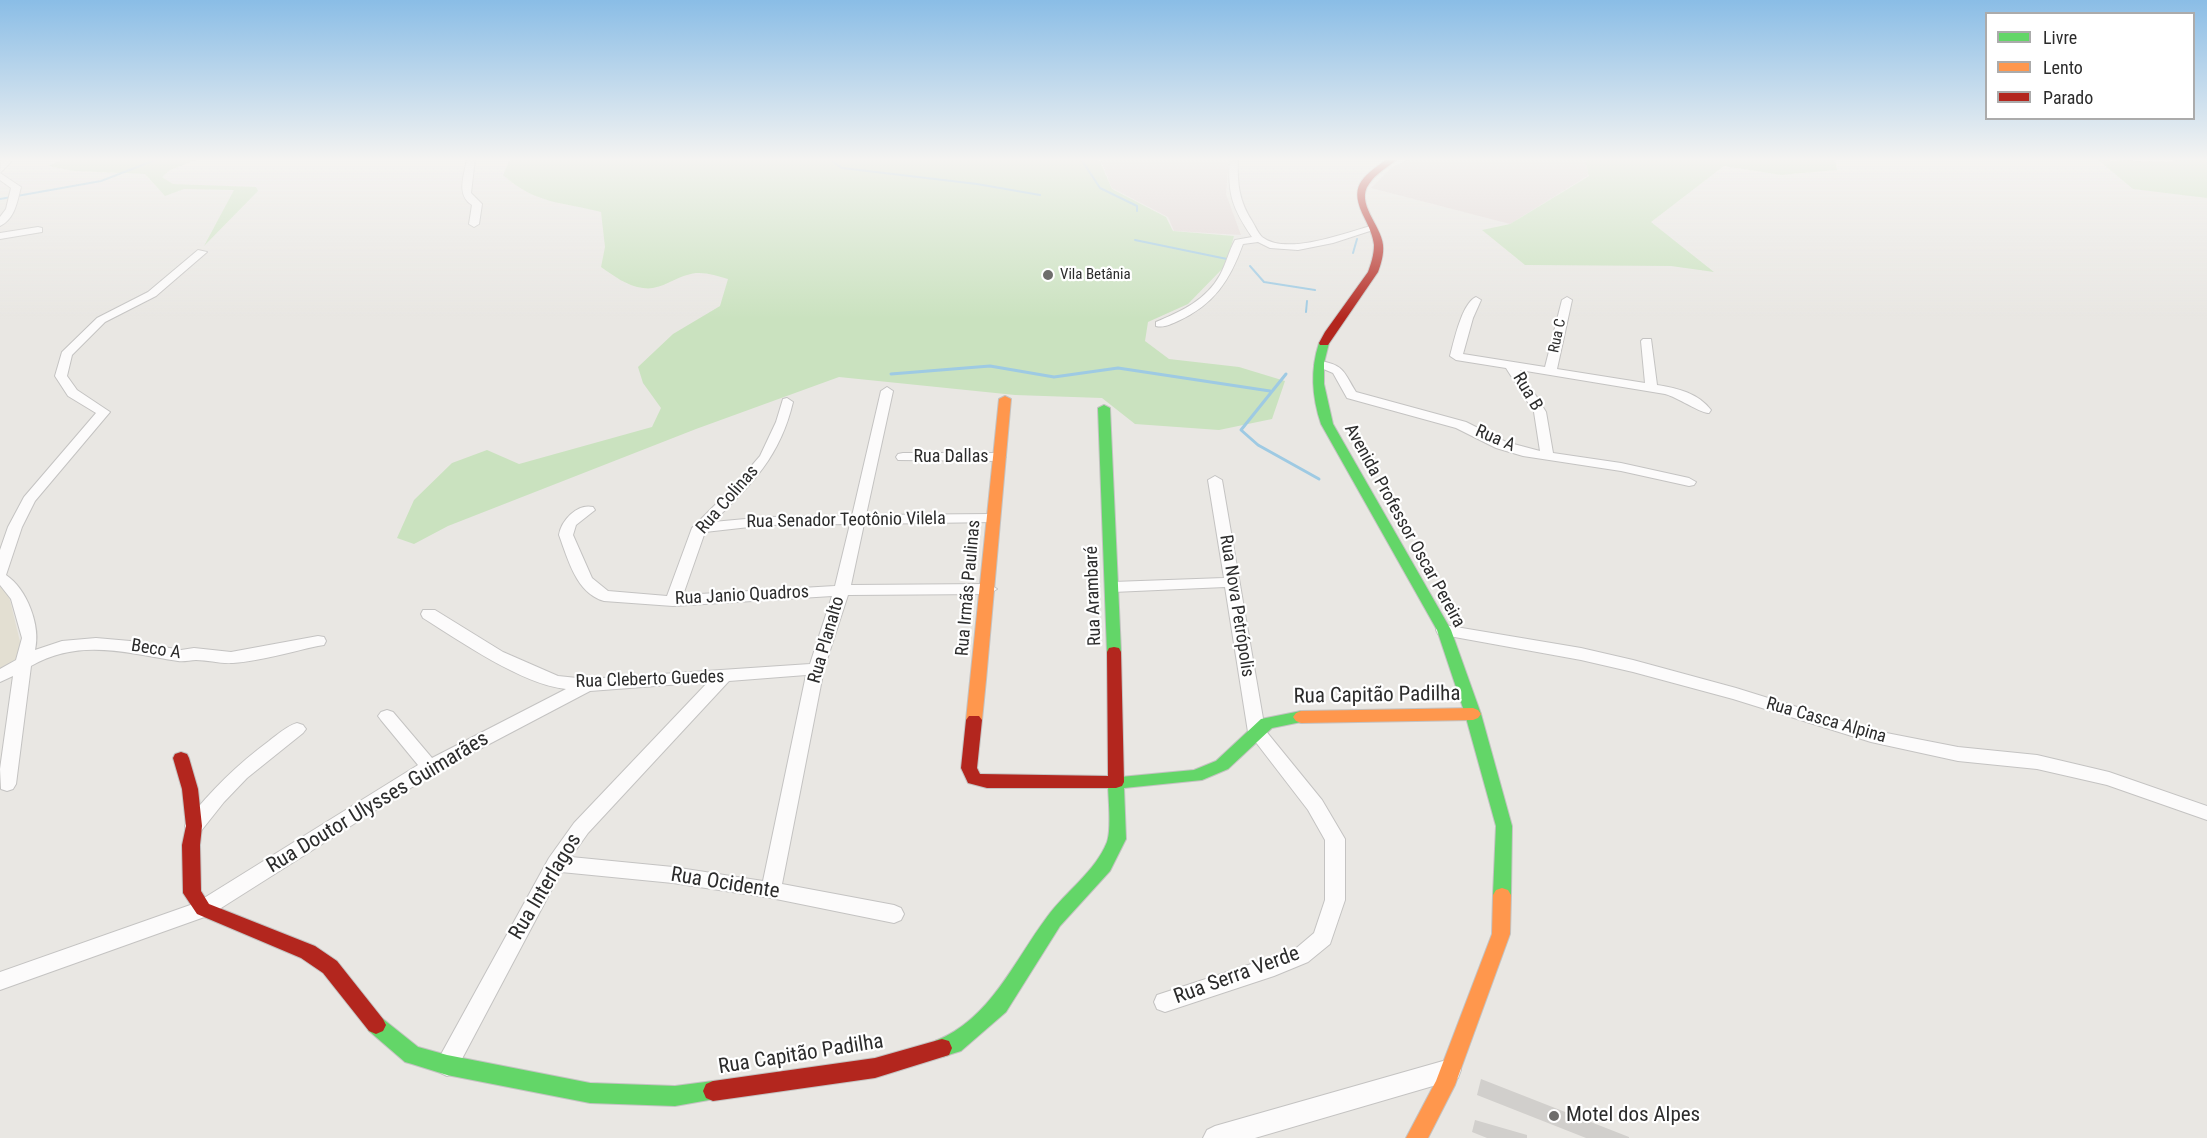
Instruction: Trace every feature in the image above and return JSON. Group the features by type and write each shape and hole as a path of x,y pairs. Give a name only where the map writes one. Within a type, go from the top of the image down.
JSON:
{"street":[{"path":"474,224 476,212"},
{"path":"1241,212 1258,239 1269,244 1296,247 1371,229"},
{"name":"Avenida Professor Oscar Pereira","path":"1365,212 1378,246 1378,259 1369,279 1325,339 1320,365 1319,395 1327,425 1444,630 1473,714 1504,826 1501,934 1435,1107 1417,1138"},
{"path":"0,236 38,230"},
{"path":"1160,324 1191,312 1218,290 1239,242 1258,239"},
{"path":"0,573 15,527 29,501 104,412 72,393 61,376 66,354 101,320 152,294 202,252"},
{"path":"1476,300 1467,318 1456,356 1651,387 1681,394 1698,402 1705,410"},
{"name":"Rua C","path":"1550,371 1567,300"},
{"path":"1647,341 1651,387"},
{"name":"Rua B","path":"1510,364 1540,412 1547,456"},
{"name":"Rua A","path":"1320,365 1335,367 1341,374 1343,385 1351,395 1357,398 1382,402 1461,425 1501,445 1547,456 1621,467 1689,482"},
{"name":"Rua Planalto","path":"771,890 816,669 842,590 886,391"},
{"name":"Rua Irmãs Paulinas","path":"1005,399 993,519 989,589 969,768 974,779 987,782 1116,782"},
{"name":"Rua Colinas","path":"673,601 699,528 740,488 766,457 782,422 787,402"},
{"name":"Rua Arambaré","path":"1104,408 1106,487 1113,587 1116,782"},
{"name":"Rua Dallas","path":"903,458 999,457"},
{"name":"Rua Nova Petrópolis","path":"1215,480 1257,732"},
{"name":"Rua Janio Quadros","path":"588,510 570,522 566,535 585,581 604,596 673,601 842,590 989,589"},
{"name":"Rua Senador Teotônio Vilela","path":"699,528 767,521 993,519"},
{"path":"0,578 9,584 19,599 30,638 23,664 7,784"},
{"path":"1113,587 1233,582"},
{"name":"Rua Cleberto Guedes","path":"429,614 497,656 555,682 588,685 816,669"},
{"name":"Rua Casca Alpina","path":"1444,630 1570,652 1633,666 1736,694 1871,736 1958,754 2037,762 2099,776 2207,813"},
{"name":"Beco A","path":"0,676 57,648 99,642 181,656 194,654 231,658 318,641"},
{"name":"Rua Interlagos","path":"447,1065 556,864 581,828 723,677"},
{"name":"Rua Doutor Ulysses Guimarães","path":"0,981 203,909 430,767 588,685"},
{"name":"Rua Capitão Padilha","path":"203,909 308,952 330,967 377,1026 412,1055 447,1065 590,1093 675,1096 875,1068 954,1044 999,1006 1054,921 1104,866 1118,839 1116,782 1196,776 1222,765 1267,723 1276,720 1298,717 1473,714"},
{"path":"387,716 430,767"},
{"path":"194,826 218,793 244,769 297,729"},
{"name":"Rua Serra Verde","path":"1165,1002 1274,967 1301,956 1323,938 1335,900 1335,839 1315,805 1257,732"},
{"path":"181,758 189,789 194,826 191,845 192,893 203,909"},
{"name":"Rua Ocidente","path":"556,864 673,875 771,890 894,914"},
{"path":"1215,1138 1450,1070"}],"shaded area":[{"path":"1159,212 1233,212 1241,235 1174,231 1168,217"},
{"path":"1464,212 1529,212 1510,224"},
{"path":"0,586 9,596 23,654 0,674"}],"green space":[{"path":"222,212 237,212 204,246"},
{"path":"601,212 1157,212 1166,217 1173,231 1234,236 1226,265 1188,304 1148,322 1145,341 1169,359 1239,367 1285,381 1272,419 1219,430 1135,424 1102,398 1015,395 839,377 696,429 448,526 414,544 397,538 414,500 452,463 487,450 519,464 652,427 661,408 643,383 638,367 673,334 720,306 728,279 697,273 660,286 637,287 601,267 605,247"},
{"path":"1530,212 1664,212 1651,222 1714,272 1671,266 1525,265 1482,230 1510,224"}],"building":[{"name":"Motel dos Alpes","path":"1481,1079 1629,1138 1586,1138 1477,1095"},
{"name":"Motel dos Alpes","path":"1475,1120 1527,1135 1527,1138 1487,1138 1472,1132"}],"waterway":[{"path":"1353,253 1357,239"},
{"path":"1135,240 1227,259"},
{"path":"1250,266 1264,282 1315,290"},
{"path":"1306,312 1307,301"},
{"path":"891,374 990,366 1054,377 1118,368 1270,391"},
{"path":"1286,374 1241,430 1258,445 1319,479"}],"traffic: fast":[{"path":"1324,343 1319,363 1318,384 1327,424 1444,630 1473,714 1504,826 1502,895"},
{"path":"1104,408 1114,652"},
{"path":"942,1048 954,1044 999,1006 1054,921 1104,866 1117,839 1116,782 1196,776 1222,765 1267,723 1301,717"},
{"path":"376,1025 412,1055 447,1065 590,1093 675,1096 713,1091"}],"traffic: slow":[{"path":"974,720 1005,399"},
{"path":"1301,717 1473,714"},
{"path":"1417,1138 1445,1085 1501,934 1502,895"}],"traffic: jam":[{"path":"1324,343 1367,283 1377,261 1379,245 1365,212"},
{"path":"974,720 969,768 974,779 987,782 1116,782 1114,652"},
{"path":"181,758 190,789 194,826 191,845 192,893 203,909 308,952 330,967 376,1025"},
{"path":"713,1091 875,1068 942,1048"}],"place":[{"name":"Vila Betânia","path":"1048,275"},
{"name":"Motel dos Alpes","path":"1554,1116"}]}
